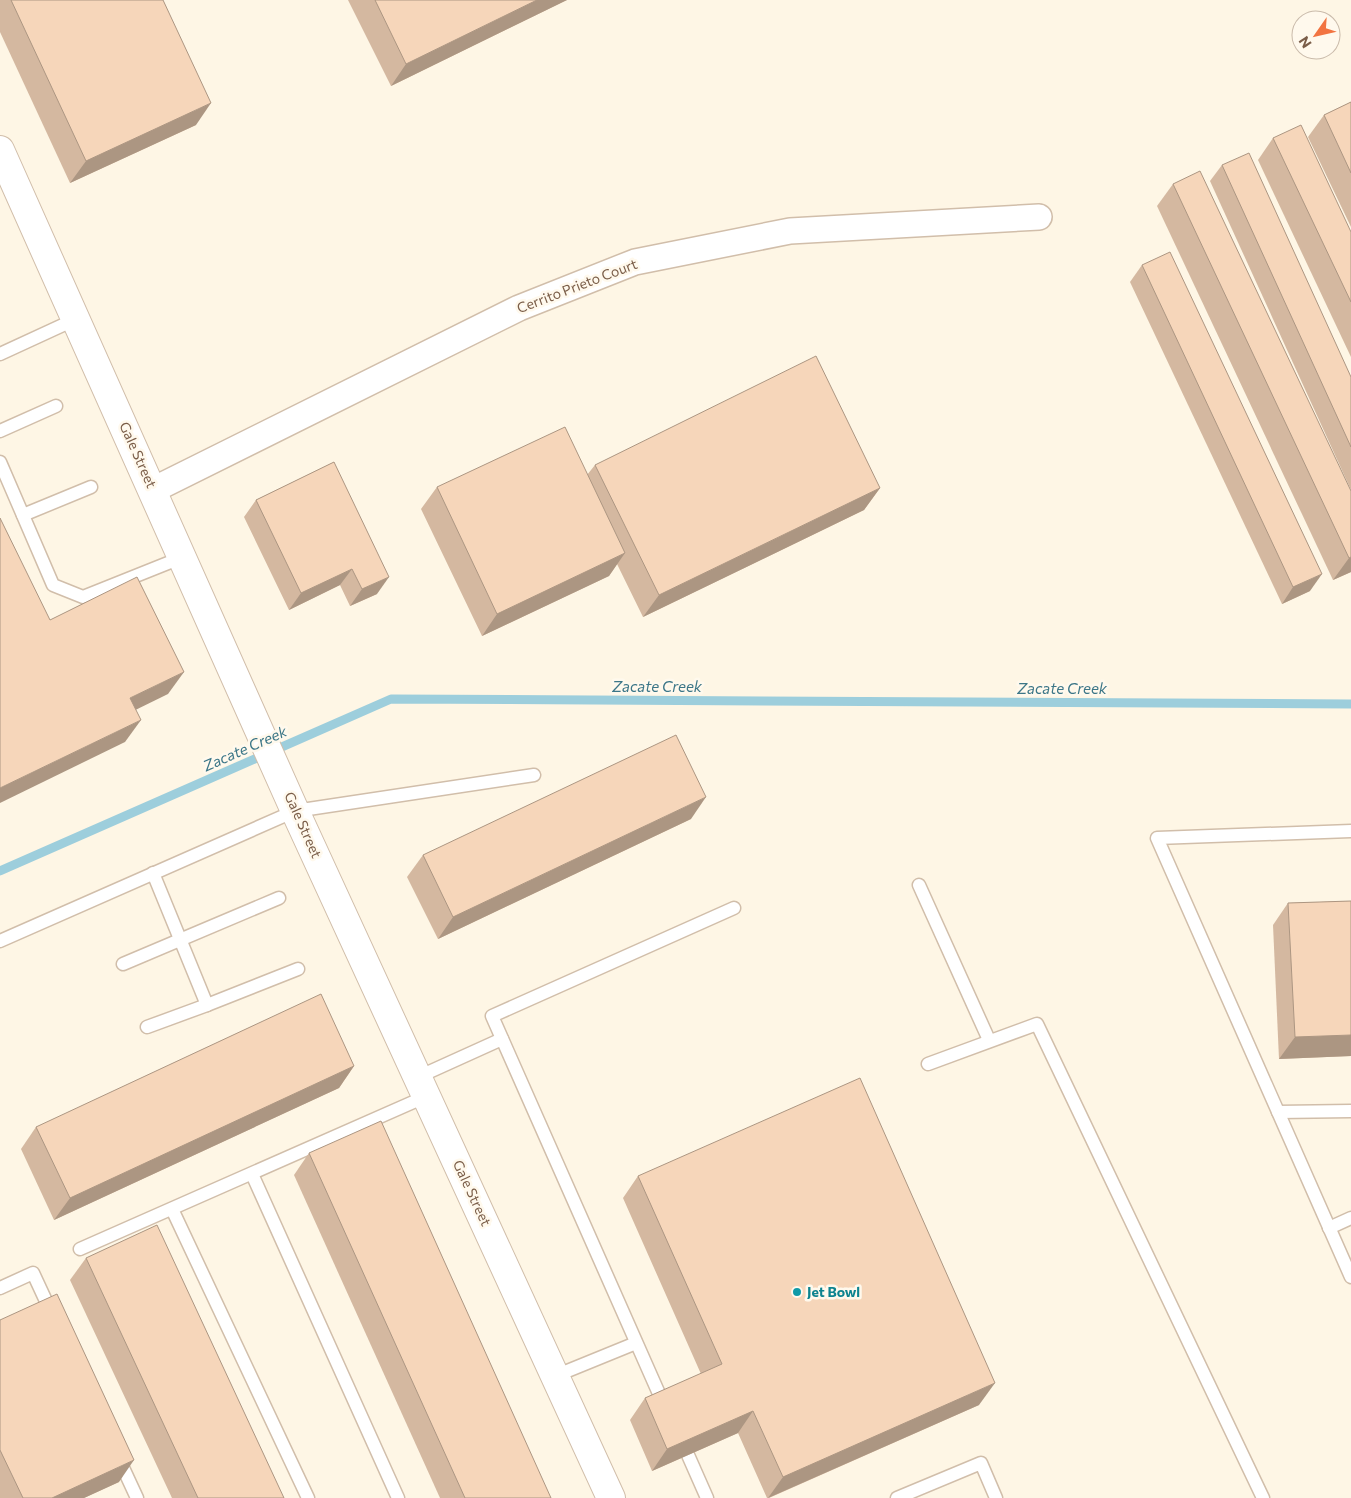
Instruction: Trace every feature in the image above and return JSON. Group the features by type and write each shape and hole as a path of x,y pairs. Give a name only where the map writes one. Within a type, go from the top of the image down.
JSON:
{"street":[{"name":"Gale Street","path":"0,150 249,702 292,802 611,1498"},
{"name":"Cerrito Prieto Court","path":"153,490 519,308 635,262 790,231 1039,217"}],"lane":[{"path":"0,354 76,320"},
{"path":"0,431 56,406"},
{"path":"0,462 53,585 83,598 183,557"},
{"path":"23,515 91,487"},
{"path":"0,941 154,873 292,802 534,776"},
{"path":"1351,831 1156,838 1351,1278"},
{"path":"154,873 207,1005"},
{"path":"919,885 989,1040"},
{"path":"123,964 279,898"},
{"path":"664,1405 492,1016 734,908"},
{"path":"148,1027 298,969"},
{"path":"928,1064 989,1040 1037,1024 1263,1498"},
{"path":"80,1249 252,1174 423,1086 502,1039"},
{"path":"1278,1112 1351,1111"},
{"path":"252,1174 398,1498"},
{"path":"172,1208 308,1498"},
{"path":"1329,1228 1351,1218"},
{"path":"0,1288 33,1273 58,1327"},
{"path":"555,1376 636,1343"},
{"path":"112,1444 137,1498"},
{"path":"688,1455 707,1498"},
{"path":"897,1498 981,1463 996,1498"}],"building":[{"path":"11,0 163,0 211,103 86,161"},
{"path":"375,0 537,0 406,64"},
{"path":"1351,102 1351,173 1324,115"},
{"path":"1301,125 1351,232 1351,302 1273,138"},
{"path":"1249,153 1351,377 1351,447 1222,165"},
{"path":"1200,171 1351,491 1351,557 1349,558 1173,184"},
{"path":"1170,252 1322,574 1293,587 1142,265"},
{"path":"816,356 880,488 659,595 595,465"},
{"path":"565,427 625,553 497,614 437,487"},
{"path":"334,462 389,577 362,589 352,569 301,593 256,500"},
{"path":"0,518 50,620 137,577 184,672 130,698 141,720 0,788"},
{"path":"676,735 706,797 453,917 423,855"},
{"path":"1351,901 1351,1035 1295,1037 1288,903"},
{"path":"321,994 354,1066 70,1198 36,1127"},
{"name":"Jet Bowl","path":"860,1078 995,1383 783,1477 753,1411 667,1449 645,1398 722,1364 638,1176"},
{"path":"381,1121 551,1498 465,1498 309,1153"},
{"path":"157,1225 284,1498 198,1498 86,1258"},
{"path":"57,1294 134,1460 52,1498 23,1498 0,1450 0,1320"}],"waterway":[{"name":"Zacate Creek","path":"0,871 391,699 1351,704"}],"place":[{"name":"Jet Bowl","path":"797,1292"}]}
